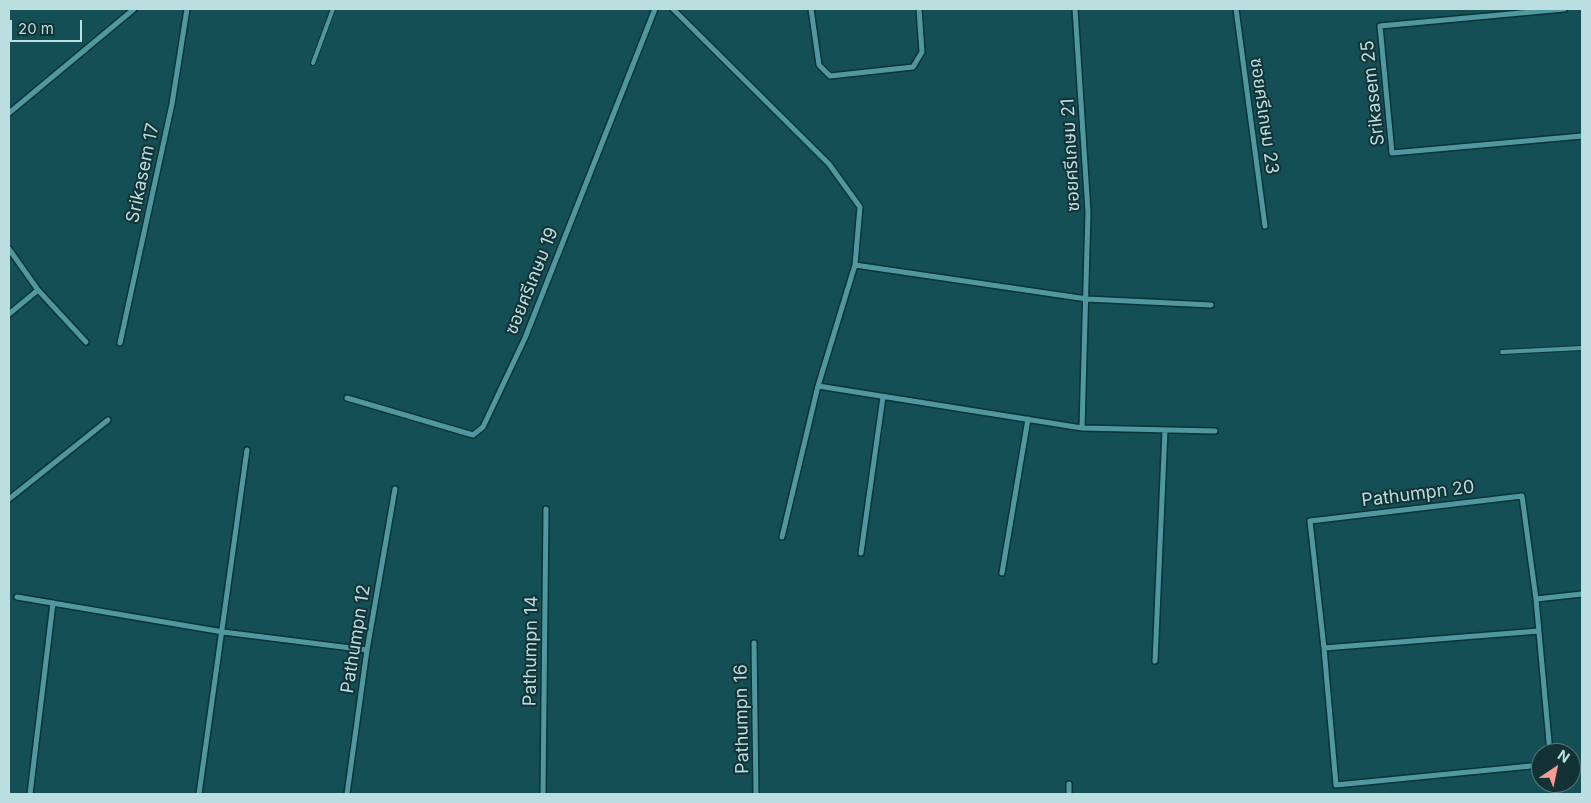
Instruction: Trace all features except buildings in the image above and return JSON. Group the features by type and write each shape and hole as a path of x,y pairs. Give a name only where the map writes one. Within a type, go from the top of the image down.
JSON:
{"street":[{"path":"9,113 134,9"},
{"name":"Srikasem 17","path":"120,343 172,104 187,9"},
{"name":"ซอยศรีเกษม 19","path":"347,398 474,435 483,427 525,338 655,9"},
{"path":"673,9 829,164 860,208 855,265 818,386 782,536"},
{"path":"811,9 820,66 830,76 913,67 922,52 919,9"},
{"name":"ซอยศรีเกษม 21","path":"1075,9 1088,212 1082,428"},
{"name":"ซอยศรีเกษม 23","path":"1236,9 1265,226"},
{"name":"Srikasem 25","path":"1564,9 1380,26 1392,153 1582,136"},
{"path":"9,249 38,290 86,342"},
{"path":"855,265 1087,299 1212,305"},
{"path":"9,314 38,290"},
{"path":"818,386 1082,428 1215,431"},
{"path":"861,553 883,397"},
{"path":"9,499 108,420"},
{"path":"1002,572 1028,420"},
{"path":"1155,661 1165,430"},
{"path":"199,794 247,450"},
{"name":"Pathumpn 12","path":"347,794 367,650 395,489"},
{"name":"Pathumpn 20","path":"1531,765 1336,785 1310,521 1522,496 1536,599 1549,743"},
{"name":"Pathumpn 14","path":"543,794 546,509"},
{"path":"1536,599 1582,594"},
{"path":"17,597 222,632 367,650"},
{"path":"30,794 53,603"},
{"path":"1324,648 1539,631"},
{"name":"Pathumpn 16","path":"754,643 756,794"},
{"path":"1069,784 1069,794"}],"lane":[{"path":"313,63 334,9"},
{"path":"1502,352 1582,348"}]}
